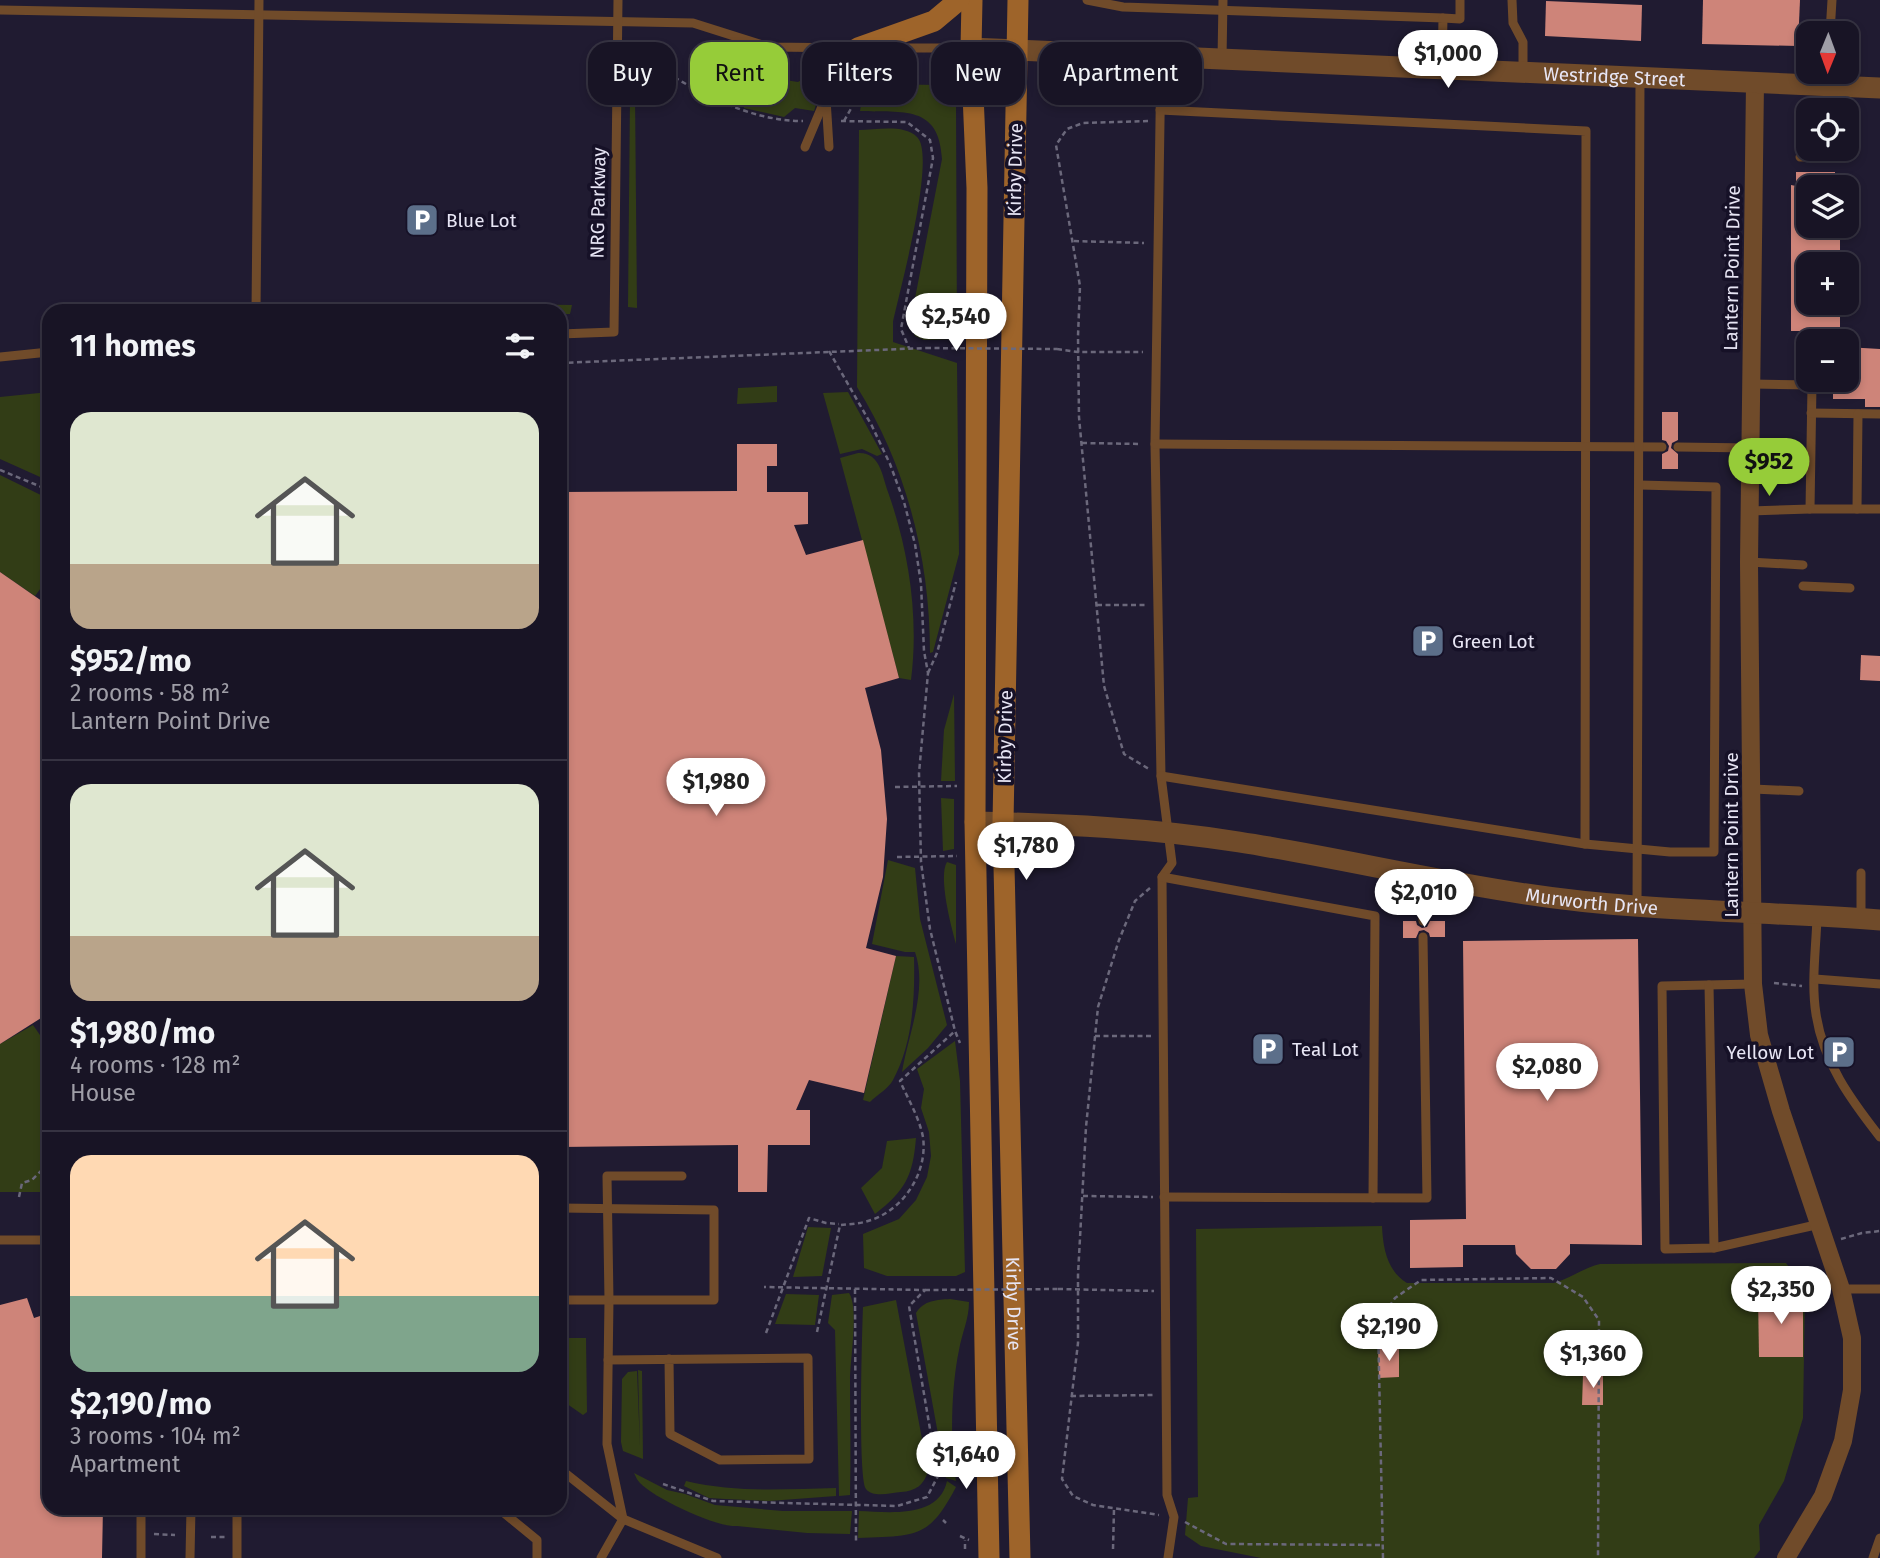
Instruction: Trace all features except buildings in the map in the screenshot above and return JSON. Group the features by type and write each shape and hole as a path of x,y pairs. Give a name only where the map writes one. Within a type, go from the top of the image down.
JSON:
{"main road":[{"path":"871,42 934,21 959,0"},
{"name":"Kirby Drive","path":"971,42 972,0"},
{"name":"Kirby Drive","path":"1018,0 1018,42"},
{"name":"Kirby Drive","path":"973,105 977,188 975,822 989,1558"},
{"name":"Kirby Drive","path":"1017,105 1003,823 1020,1558"},
{"path":"977,488 1009,488"},
{"path":"981,1198 1012,1197"}],"street":[{"name":"Westridge Street","path":"1202,58 1755,83 1796,82"},
{"name":"Lantern Point Drive","path":"1755,83 1749,562 1753,984 1759,1035 1777,1099 1841,1289 1852,1338 1852,1390 1843,1441 1823,1496 1786,1558"},
{"name":"Westridge Street","path":"1854,84 1880,88"},
{"name":"Murworth Drive","path":"975,822 1106,826 1169,832 1265,846 1526,895 1637,906 1871,919"}],"lane":[{"path":"256,304 259,0"},
{"path":"618,0 618,21"},
{"path":"1087,0 1123,8 1460,19 1460,0"},
{"path":"1222,59 1223,0"},
{"path":"1512,0 1513,23 1522,41 1522,73"},
{"path":"1831,21 1832,0"},
{"path":"0,10 693,23 769,47 802,47"},
{"path":"1441,69 1443,18"},
{"name":"NRG Parkway","path":"567,334 614,332 618,21"},
{"path":"1637,906 1640,78"},
{"path":"805,147 823,105"},
{"path":"826,105 829,147"},
{"path":"1159,105 1156,444 1158,606 1161,776 1172,863 1162,877 1165,1395 1167,1495 1174,1517 1168,1558"},
{"path":"1159,115 1586,131 1585,845"},
{"path":"0,357 42,353"},
{"path":"1752,384 1812,385 1810,509"},
{"path":"1811,413 1880,414"},
{"path":"1857,509 1858,414"},
{"path":"1156,444 1662,447"},
{"path":"1678,447 1751,448"},
{"path":"1161,776 1585,845 1714,852 1716,486 1640,485"},
{"path":"1750,511 1880,509"},
{"path":"1749,562 1803,565"},
{"path":"1803,586 1850,587"},
{"path":"1753,789 1799,791"},
{"path":"1861,873 1871,919"},
{"path":"1422,876 1423,921"},
{"path":"1162,877 1375,916 1373,1198"},
{"path":"1817,916 1815,1014 1825,1049 1847,1096 1880,1137"},
{"path":"1164,1197 1427,1198 1423,937"},
{"path":"1815,983 1880,984"},
{"path":"1753,984 1662,986 1665,1249 1714,1248 1820,1224"},
{"path":"1709,985 1714,1248"},
{"path":"601,1558 623,1519 607,1444 607,1176 681,1177"},
{"path":"567,1208 715,1210 714,1300 567,1300"},
{"path":"0,1240 42,1240"},
{"path":"1841,1289 1880,1289"},
{"path":"608,1360 669,1359 808,1358 809,1459 720,1460 670,1434 669,1359"},
{"path":"567,1475 623,1519 717,1558"},
{"path":"141,1515 141,1558"},
{"path":"190,1558 191,1515"},
{"path":"237,1515 237,1558"},
{"path":"506,1515 537,1541 537,1558"},
{"path":"1874,1558 1879,1543"}],"path":[{"path":"844,121 853,105"},
{"path":"1159,115 1083,123 1067,129 1055,145 1080,286 1078,352 1082,443 1104,686 1124,754 1161,776"},
{"path":"1072,241 1158,243"},
{"path":"567,363 926,348 1157,352"},
{"path":"829,351 872,426 904,502 917,557 928,673 919,787 921,857 930,929 955,1031 962,1049"},
{"path":"1082,443 1156,444"},
{"path":"0,470 42,487"},
{"path":"928,673 937,653 956,580"},
{"path":"1097,605 1158,606"},
{"path":"895,787 964,786"},
{"path":"897,857 964,856"},
{"path":"1162,877 1135,901 1119,940 1098,1007 1086,1127 1078,1343 1062,1479 1073,1496 1093,1505 1174,1517 1226,1544 1383,1545"},
{"path":"1774,983 1815,983"},
{"path":"766,1333 809,1218 840,1224 868,1221 902,1199 917,1180 922,1162 923,1139 919,1122 900,1081 955,1031"},
{"path":"1095,1036 1163,1035"},
{"path":"19,1197 22,1183 32,1180 42,1170"},
{"path":"1083,1196 1164,1197"},
{"path":"817,1332 840,1224"},
{"path":"1841,1240 1880,1231"},
{"path":"1383,1558 1378,1323 1395,1298 1421,1280 1551,1278 1583,1297 1599,1320 1598,1558"},
{"path":"764,1287 1165,1291"},
{"path":"855,1289 856,1541"},
{"path":"663,1484 713,1501 897,1506 928,1497 939,1476 909,1306 925,1290"},
{"path":"1071,1396 1165,1395"},
{"path":"1113,1549 1114,1509"},
{"path":"154,1534 175,1535"},
{"path":"960,1536 965,1541 965,1549"},
{"path":"965,1541 972,1540"}],"green space":[{"path":"788,80 798,82 802,80 802,105 816,105 814,111 795,108 784,117 744,108 744,105 788,105"},
{"path":"917,85 931,85 931,105 956,105 957,339 924,340 915,336 910,324 942,159 934,129 926,120 916,115 860,111 861,105 917,105"},
{"path":"630,105 635,105 637,308 628,307"},
{"path":"859,130 905,130 917,137 922,149 920,196 893,322 893,342 957,363 959,554 933,652 930,653 926,583 912,515 890,449 857,387"},
{"path":"376,302 507,304 376,304"},
{"path":"567,305 572,305 570,314 567,314"},
{"path":"777,386 777,402 737,404 738,388"},
{"path":"848,392 882,454 877,456 862,449 840,454 823,393"},
{"path":"42,393 42,478 0,459 0,397"},
{"path":"858,453 876,460 902,537 913,608 911,680 899,678 840,458"},
{"path":"0,475 42,496 42,586 35,596 0,572"},
{"path":"954,694 955,781 941,781 944,730"},
{"path":"941,798 954,799 954,849 943,851"},
{"path":"888,860 915,868 920,919 947,1025 928,1048 902,1072 916,1012 919,982 915,952 872,944"},
{"path":"947,862 956,865 956,944 945,890"},
{"path":"896,956 914,957 909,1035 893,1080 870,1102 863,1100"},
{"path":"33,1025 42,1038 42,1192 0,1192 0,1044"},
{"path":"955,1041 960,1081 965,1272 956,1276 887,1276 864,1268 863,1234 899,1219 916,1200 927,1177 931,1156 929,1132 921,1108 924,1089 917,1069"},
{"path":"916,1138 913,1163 906,1182 894,1198 875,1214 861,1188 882,1168 887,1141"},
{"path":"1382,1226 1387,1258 1395,1272 1407,1283 1554,1283 1600,1264 1786,1263 1805,1288 1803,1418 1784,1481 1759,1525 1760,1550 1754,1558 1261,1558 1201,1546 1185,1535 1188,1498 1198,1497 1196,1229"},
{"path":"808,1227 831,1228 822,1276 793,1277"},
{"path":"849,1293 854,1322 850,1380 850,1495 839,1496 835,1330 828,1323 832,1295"},
{"path":"786,1294 819,1295 815,1325 775,1324"},
{"path":"950,1299 969,1302 956,1365 953,1398 956,1481 946,1478 916,1313 927,1303"},
{"path":"896,1300 928,1471 922,1484 915,1489 878,1494 866,1489 862,1459 863,1307"},
{"path":"567,1338 586,1338 587,1412 583,1415 567,1404"},
{"path":"638,1370 642,1371 643,1459 623,1451 621,1442 622,1379 628,1372 637,1371 640,1447"},
{"path":"634,1473 667,1490 715,1505 783,1511 852,1511 850,1534 807,1533 715,1522 658,1496 640,1483"},
{"path":"686,1481 742,1489 836,1488 836,1496 769,1501 709,1498 684,1486"},
{"path":"947,1481 956,1487 946,1505 937,1517 918,1532 858,1538 859,1511 898,1512 924,1507 934,1502 942,1493"}],"place":[{"name":"Blue Lot","path":"422,220"},
{"name":"Green Lot","path":"1428,641"},
{"name":"Teal Lot","path":"1268,1049"},
{"name":"Yellow Lot","path":"1839,1052"}]}
